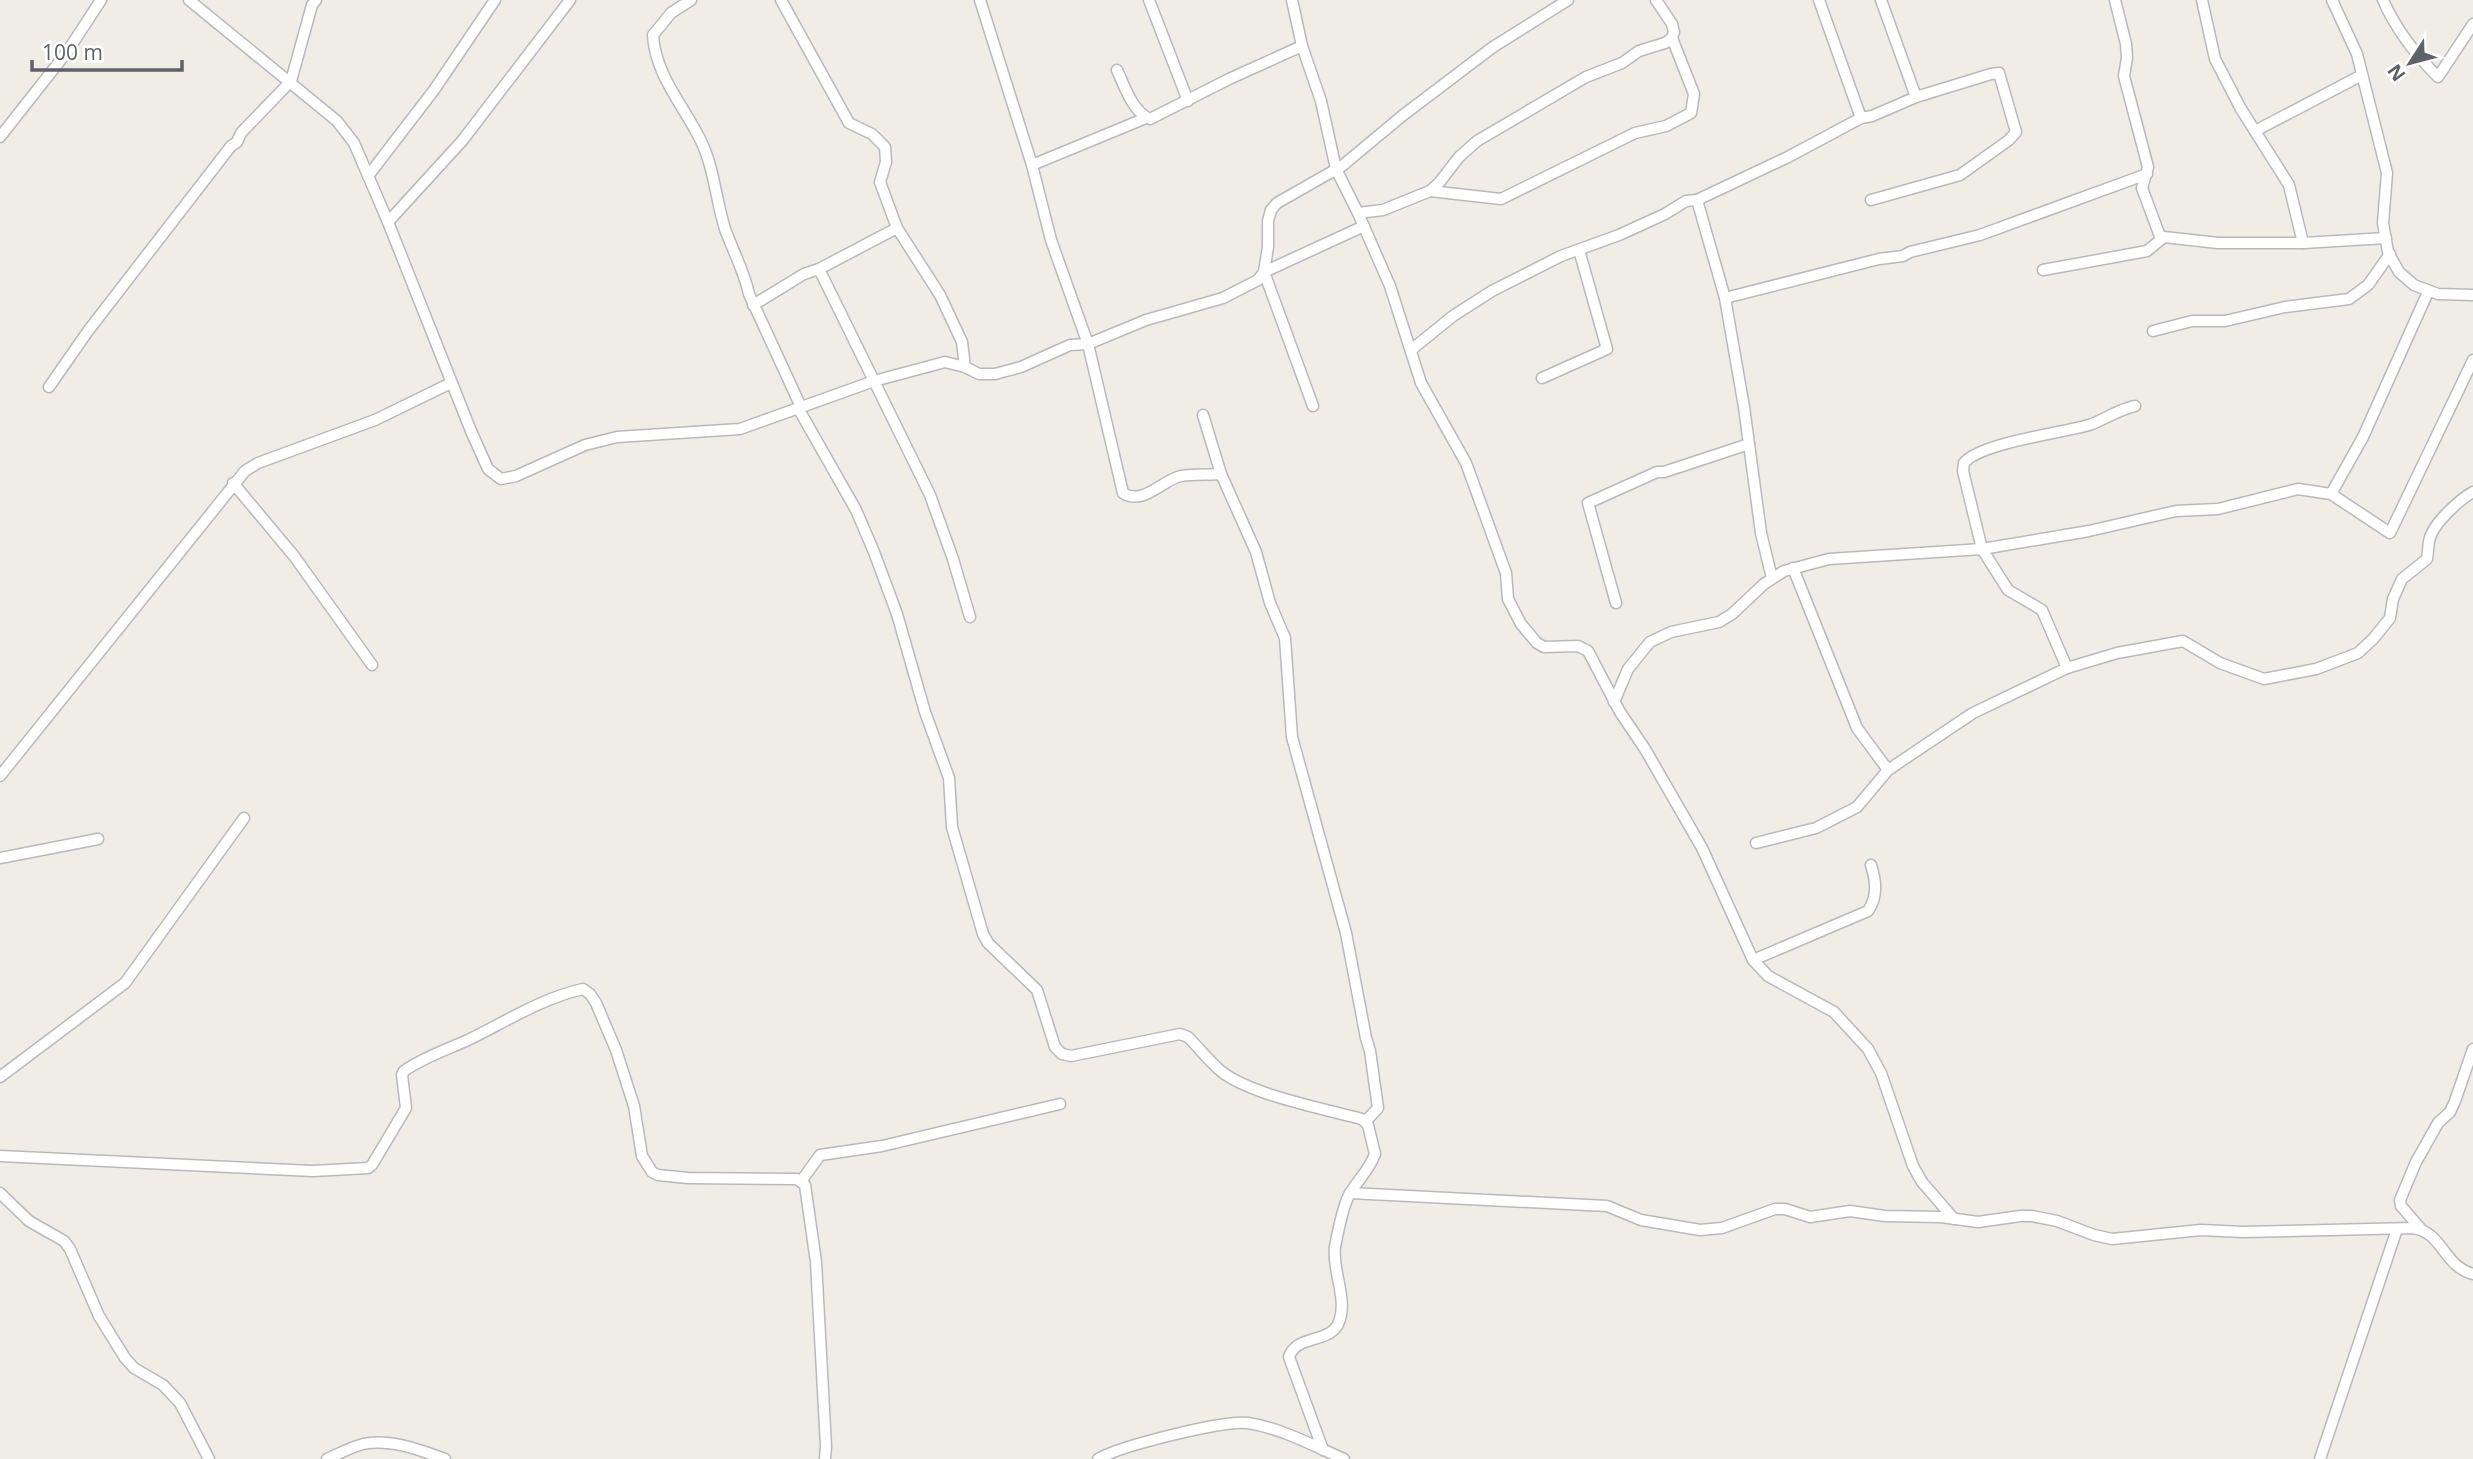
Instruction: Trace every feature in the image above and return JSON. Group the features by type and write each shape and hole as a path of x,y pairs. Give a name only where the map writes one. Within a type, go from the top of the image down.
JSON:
{"street":[{"path":"0,137 67,52 102,0"},
{"path":"189,0 291,81 337,121 354,142 488,469 500,479 516,476 585,445 617,437 740,429 874,381 945,362 979,374 995,374 1021,367 1070,345 1088,344 1146,320 1223,298 1258,279 1264,272 1364,226"},
{"path":"49,387 96,320 237,142 241,133 291,81 312,5 316,0"},
{"path":"368,176 434,90 495,0"},
{"path":"388,222 462,141 570,0"},
{"path":"691,0 671,13 653,35 654,52 668,84 702,143 725,227 753,305 799,407 856,510 897,614 925,712 949,778 952,827 980,926 988,943 1037,990 1055,1047 1062,1054 1071,1056 1180,1034 1188,1037 1223,1072 1244,1084 1306,1105 1366,1121"},
{"path":"782,0 849,123 873,134 885,147 886,162 880,182 897,228 940,295 962,342 965,367"},
{"path":"981,0 1032,165 1051,240 1088,344 1123,493 1130,497 1143,495 1179,476 1221,474"},
{"path":"1149,0 1188,101"},
{"path":"1292,0 1302,46 1321,100 1336,169 1390,286 1421,383 1465,463 1506,573 1508,599 1521,624 1530,637 1544,647 1578,646 1585,649 1702,848 1753,960 1768,976 1834,1012 1868,1049 1881,1073 1913,1166 1922,1182 1954,1219"},
{"path":"1313,406 1264,272 1271,210 1291,193 1336,169 1493,47 1569,0"},
{"path":"1358,213 1383,211 1430,191 1459,157 1477,141 1586,77 1622,63 1639,51 1672,38 1675,32 1672,24 1656,0"},
{"path":"1819,0 1860,118"},
{"path":"1881,0 1916,97"},
{"path":"2115,0 2126,44 2124,76 2148,167 2142,188 2161,239"},
{"path":"2202,0 2215,59 2289,185 2302,243"},
{"path":"2332,0 2357,54 2387,173 2383,223 2390,254 2399,272 2414,285 2428,292 2448,296 2473,295"},
{"path":"2383,0 2392,20 2413,52 2438,77 2473,24"},
{"path":"1430,191 1501,199 1635,134 1666,126 1691,113 1694,94 1672,38"},
{"path":"1032,165 1146,118 1155,118 1229,79 1302,46"},
{"path":"1116,70 1134,105 1146,118"},
{"path":"1411,350 1453,316 1492,291 1579,250 1631,230 1686,201 1697,200 1788,157 1860,118 1872,116 1916,97 1999,73 2016,132 2009,140 1960,175 1871,200"},
{"path":"2255,131 2362,75"},
{"path":"1725,298 1980,235 2147,174"},
{"path":"1697,200 1725,298 1749,444 1760,533 1772,578"},
{"path":"753,305 804,274 819,269 897,228"},
{"path":"2042,270 2147,251 2161,239 2218,243 2302,243 2386,238"},
{"path":"1542,379 1607,349 1579,250"},
{"path":"2154,331 2192,321 2225,321 2285,307 2350,299 2368,285 2390,254"},
{"path":"819,269 930,495 970,617"},
{"path":"2331,495 2363,437 2428,292"},
{"path":"1614,702 1628,670 1650,642 1671,632 1719,622 1732,614 1772,578 1793,568 1829,559 1982,549 2089,531 2176,511 2218,509 2298,489 2331,495 2390,533 2473,360"},
{"path":"0,776 244,471 258,463 375,420 451,383"},
{"path":"2067,668 2042,610 2008,590 1982,549 1963,471 1967,459 2003,444 2097,423 2134,406"},
{"path":"1203,415 1221,474 1256,552 1270,603 1285,638 1292,737 1346,933 1370,1051 1378,1108 1366,1121"},
{"path":"1616,603 1588,503 1657,472 1749,444"},
{"path":"233,483 294,556 372,665"},
{"path":"1756,843 1816,828 1857,807 1888,770 1973,713 2067,668 2118,653 2183,641 2220,663 2264,680 2316,668 2358,653 2390,618 2393,599 2402,579 2427,559 2428,540 2441,520 2473,492"},
{"path":"1793,568 1857,728 1888,770"},
{"path":"0,1077 125,983 244,818"},
{"path":"0,858 98,839"},
{"path":"1753,960 1868,911 1876,883 1871,864"},
{"path":"0,1156 313,1171 368,1168 404,1113 404,1071 430,1055 464,1042 538,1005 583,989 596,1003 620,1059 634,1106 642,1156 652,1171 658,1175 688,1178 802,1180"},
{"path":"2473,1049 2455,1101 2438,1123 2416,1162 2400,1200 2406,1212 2420,1228 2433,1236 2454,1264 2473,1274"},
{"path":"802,1180 820,1155 883,1146 1060,1104"},
{"path":"1323,1450 1289,1357 1298,1345 1334,1331 1340,1321 1335,1248 1350,1193 1375,1154 1366,1121"},
{"path":"802,1180 808,1190 816,1262 827,1446 825,1459"},
{"path":"0,1193 29,1221 64,1241 99,1316 125,1358 134,1368 172,1393 196,1431 209,1459"},
{"path":"1350,1193 1607,1206 1641,1220 1700,1230 1722,1228 1774,1209 1785,1209 1810,1217 1850,1211 1978,1222 2032,1216 2057,1221 2112,1239 2202,1230 2243,1232 2420,1228"},
{"path":"2320,1459 2397,1229"},
{"path":"1098,1459 1136,1446 1223,1424 1247,1423 1268,1428 1344,1459"},
{"path":"327,1459 363,1444 381,1442 444,1459"}]}
